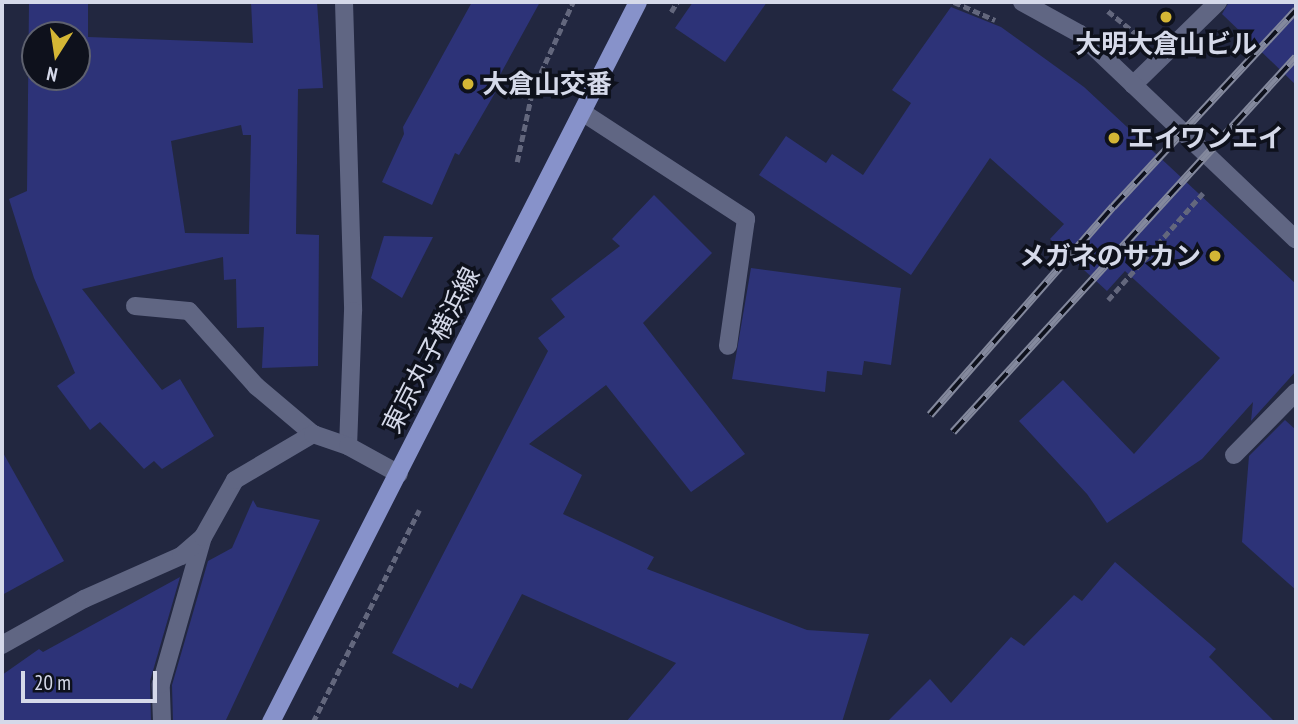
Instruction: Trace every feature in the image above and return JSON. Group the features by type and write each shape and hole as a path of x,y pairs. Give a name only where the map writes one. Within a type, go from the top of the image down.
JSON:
{"main road":[{"name":"東京丸子横浜線","path":"271,722 638,2"}],"street":[{"path":"344,2 353,312 348,446"},
{"path":"1022,2 1080,34 1296,240"},
{"path":"1133,85 1218,2"},
{"path":"582,112 746,219 728,346"},
{"path":"135,306 189,312 256,386 313,433 348,446 398,474"},
{"path":"1234,455 1296,392"},
{"path":"162,722 161,684 203,537 236,480 313,433"},
{"path":"2,645 84,599 181,556 203,537"}],"path":[{"path":"516,166 531,92 573,2"},
{"path":"1108,300 1206,189"}],"building":[{"path":"29,2 88,2 88,21 29,21"},
{"path":"251,2 317,2 323,88 298,89 296,234 319,235 318,366 262,368 264,327 237,328 236,279 224,280 223,257 82,289 162,390 180,379 214,436 162,469 154,461 144,469 100,422 90,430 57,386 75,373 34,278 9,199 27,191 28,91 91,91 91,37 253,43","holes":["241,125 243,135 251,135 249,234 185,233 171,141"]},
{"path":"472,2 540,2 495,84 499,86 459,155 455,153 432,205 382,182 404,134 403,127"},
{"path":"693,2 767,2 725,62 675,28"},
{"path":"1229,2 1296,2 1296,85 1222,14"},
{"path":"951,7 1001,27 1084,87 1296,284 1296,371 1251,421 1253,402 1202,459 1107,523 1087,494 1019,421 1063,380 1134,454 1220,358 1125,271 1107,291 1050,239 1064,224 990,158 911,275 759,175 786,136 826,163 832,154 863,175 911,103 892,90"},
{"path":"654,195 712,253 643,323 745,454 691,492 606,385 529,444 582,475 563,514 654,557 647,569 807,630 869,634 842,722 626,722 676,663 522,594 472,689 460,683 458,688 392,653 548,351 538,338 565,317 551,299 620,246 612,239"},
{"path":"384,236 433,237 402,298 371,278"},
{"path":"751,268 901,288 891,365 864,361 862,375 827,371 825,392 732,379"},
{"path":"1285,420 1296,430 1296,590 1242,542 1249,456"},
{"path":"2,451 64,561 2,595"},
{"path":"253,500 257,507 320,520 225,722 173,722 172,685 208,561 232,548"},
{"path":"1115,562 1216,649 1209,657 1275,722 887,722 930,679 951,703 1011,637 1024,646 1074,595 1082,601"},
{"path":"180,577 150,681 151,722 2,722 2,675 39,649 43,652"}],"railway":[{"path":"930,415 1113,207 1296,10"},
{"path":"953,432 1296,57"}],"place":[{"name":"大明大倉山ビル","path":"1166,17"},
{"name":"大倉山交番","path":"468,84"},
{"name":"エイワンエイ","path":"1114,138"},
{"name":"メガネのサカン","path":"1215,256"}]}
